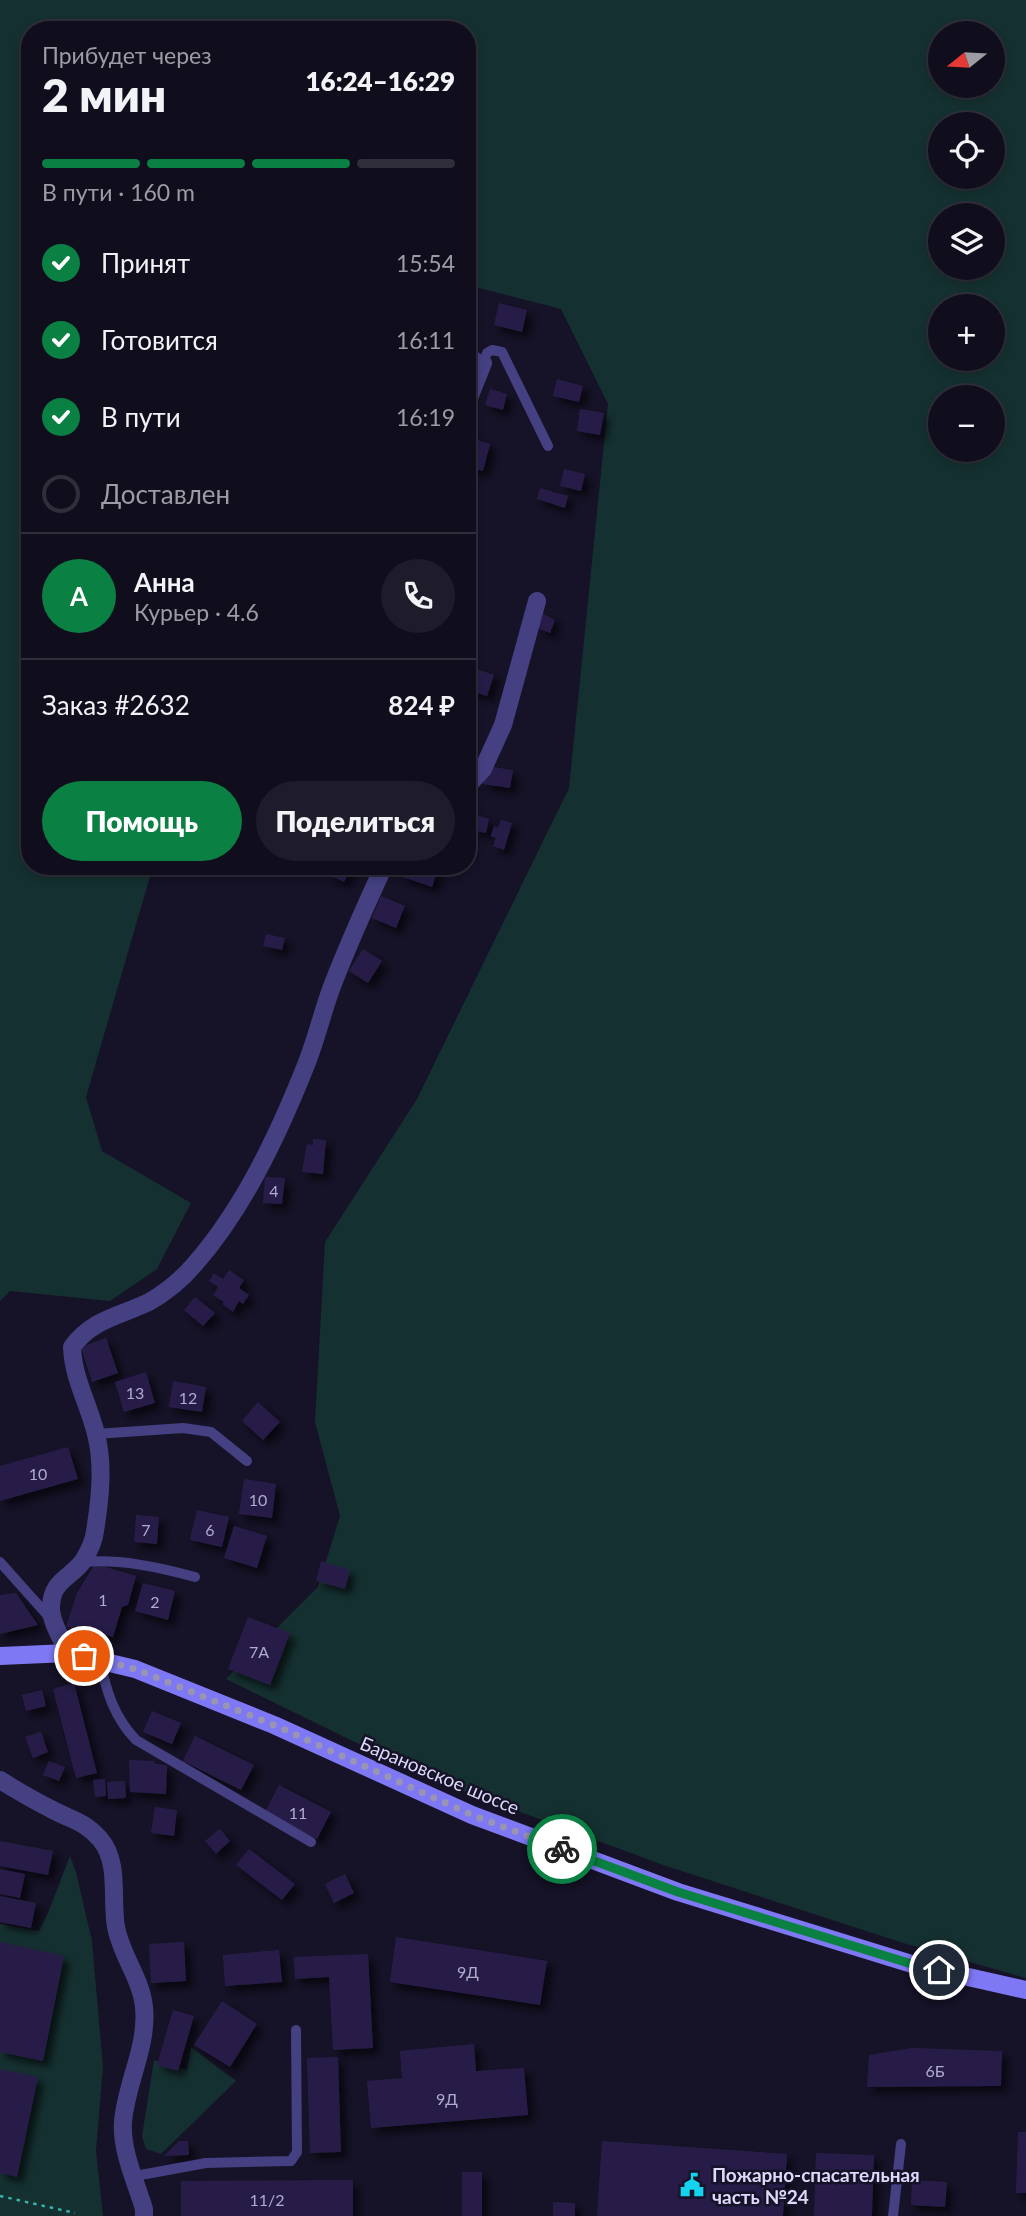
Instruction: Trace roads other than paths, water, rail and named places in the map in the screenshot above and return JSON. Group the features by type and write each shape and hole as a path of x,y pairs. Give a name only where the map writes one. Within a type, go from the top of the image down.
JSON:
{"main road":[{"name":"Барановское шоссе","path":"0,1656 68,1653 135,1669 274,1725 472,1815 678,1892 915,1965 1026,1990"}],"street":[{"path":"476,380 483,363"},
{"path":"476,776 483,769 503,725 537,601"},
{"path":"68,1653 51,1609 60,1581 82,1562 95,1536 100,1493 99,1447 73,1365 72,1347 81,1334 95,1324 151,1301 175,1283 194,1265 224,1224 251,1181 307,1063 330,992 380,875"},
{"path":"0,1780 90,1829 103,1842 110,1863 115,1894 115,1925 144,2006 143,2040 123,2123 126,2150 144,2216"}],"lane":[{"path":"476,357 483,363 487,353 492,350 502,352 548,446"},
{"path":"96,1434 183,1427 211,1432 247,1461"},
{"path":"82,1562 108,1560 160,1568 195,1577"},
{"path":"0,1562 55,1624"},
{"path":"100,1659 114,1710 122,1726 136,1740 311,1842"},
{"path":"135,2176 206,2163 291,2161 297,2152 296,2029"},
{"path":"893,2216 901,2144"}],"place":[{"name":"Пожарно-спасательная часть №24","path":"692,2185"}]}
